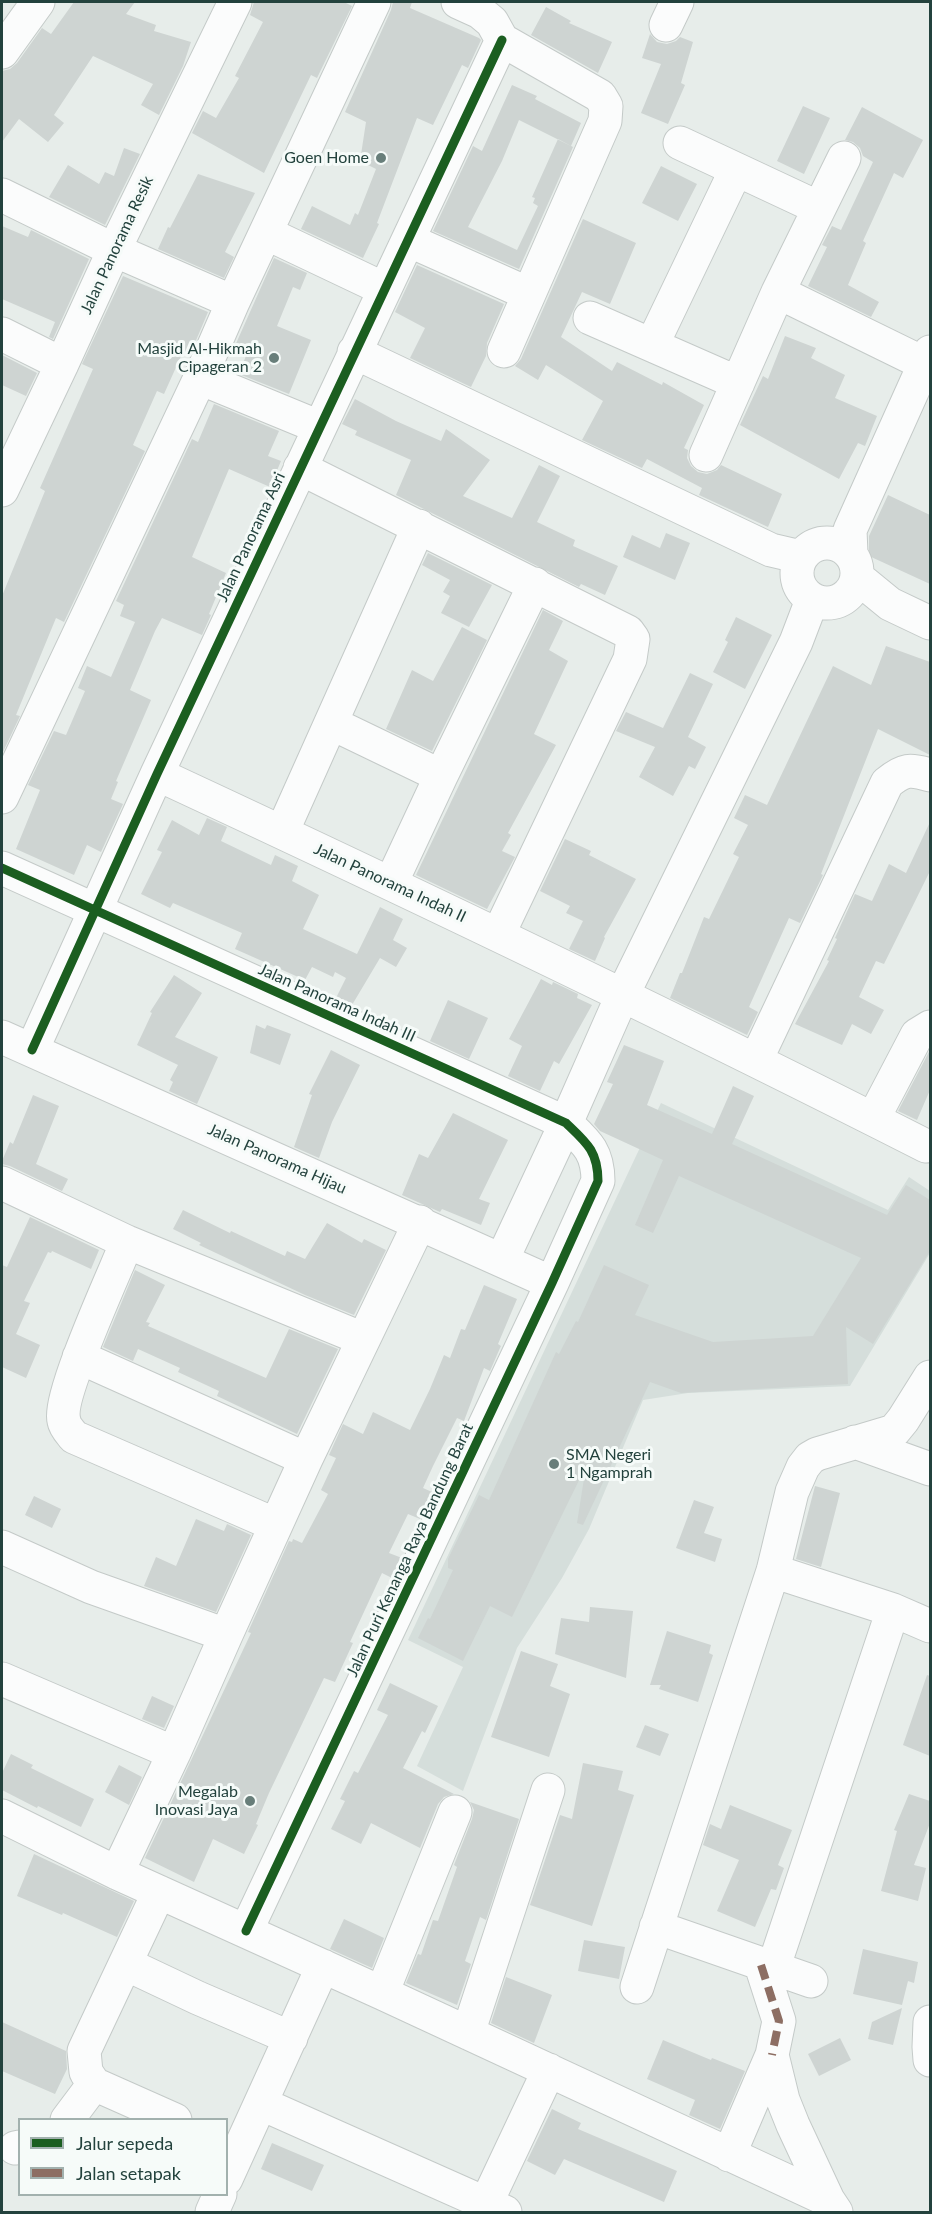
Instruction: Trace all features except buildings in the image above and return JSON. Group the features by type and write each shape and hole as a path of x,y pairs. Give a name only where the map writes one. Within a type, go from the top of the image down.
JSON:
{"street":[{"path":"2,52 38,2"},
{"name":"Jalan Panorama Resik","path":"2,490 114,250 235,2"},
{"path":"2,797 375,2"},
{"path":"458,2 480,12 492,22 502,40 600,96 606,106 604,121 504,351"},
{"name":"Jalan Panorama Asri","path":"32,1050 157,774 502,40"},
{"path":"680,143 819,208"},
{"path":"706,455 778,292 844,158"},
{"path":"652,345 736,170"},
{"path":"2,195 114,250 233,302"},
{"path":"266,233 384,289"},
{"path":"408,240 529,294"},
{"path":"502,1260 622,996 796,642 838,572 928,358 778,292"},
{"path":"590,318 738,383"},
{"path":"2,334 63,363"},
{"path":"354,351 791,559 797,581 803,592 838,572"},
{"path":"200,378 319,427"},
{"path":"300,468 535,584 628,632 633,639 630,659 498,935"},
{"path":"282,832 419,526"},
{"path":"791,559 818,543 838,572 891,604 930,623"},
{"path":"391,883 535,584"},
{"path":"331,723 441,776"},
{"path":"756,1060 887,783 899,773 913,770 930,775"},
{"name":"Jalan Panorama Indah II","path":"157,774 391,883 756,1060 926,1146"},
{"name":"Jalan Panorama Indah III","path":"2,868 566,1123 589,1145 598,1163 598,1180"},
{"path":"873,1119 917,1035 930,1027"},
{"name":"Jalan Panorama Hijau","path":"2,1037 552,1283"},
{"name":"Jalan Puri Kenanga Raya Bandung Barat","path":"246,1931 552,1283 598,1180"},
{"path":"4,1192 363,1339"},
{"path":"117,1873 174,1753 306,1459 420,1222"},
{"path":"128,1242 80,1357 64,1403 64,1421 74,1437 276,1525"},
{"path":"80,1357 306,1459"},
{"path":"637,1988 773,1571 792,1492 803,1467 810,1458 817,1454 894,1431 930,1377"},
{"path":"894,1431 930,1456"},
{"path":"855,1442 930,1469"},
{"path":"2,1547 91,1587 226,1635"},
{"path":"773,1571 892,1610 930,1626"},
{"path":"729,2155 772,2055 779,2020 767,1967 892,1610"},
{"path":"2,1679 174,1753"},
{"path":"468,2033 548,1790"},
{"path":"382,1993 455,1812"},
{"path":"2,1816 117,1873 549,2070 832,2206"},
{"path":"159,1892 84,2051 86,2072 94,2084 170,2118"},
{"path":"656,1928 811,1981"},
{"path":"126,1964 291,2038"},
{"path":"228,2170 233,2147 262,2104 323,1966"},
{"path":"930,2022 928,2047 930,2060"},
{"path":"772,2055 792,2125 832,2206"},
{"path":"262,2104 491,2209 549,2070"},
{"path":"68,2118 94,2084"},
{"path":"212,2212 219,2196"}],"shaded area":[{"name":"SMA Negeri 1 Ngamprah","path":"661,1103 888,1210 909,1177 930,1191 930,1253 850,1386 688,1393 643,1400 589,1529 562,1578 517,1648 463,1791 417,1766 463,1667 408,1640"}],"marked path":[{"path":"761,1965 779,2021 772,2055"}],"cycle path":[{"path":"32,1050 157,774 502,40"},
{"path":"2,868 566,1123 585,1142 596,1162 598,1181 552,1283 246,1931"}],"place":[{"name":"Goen Home","path":"381,158"},
{"name":"Masjid Al-Hikmah Cipageran 2","path":"274,358"},
{"name":"SMA Negeri 1 Ngamprah","path":"554,1464"},
{"name":"Megalab Inovasi Jaya","path":"250,1801"}]}
